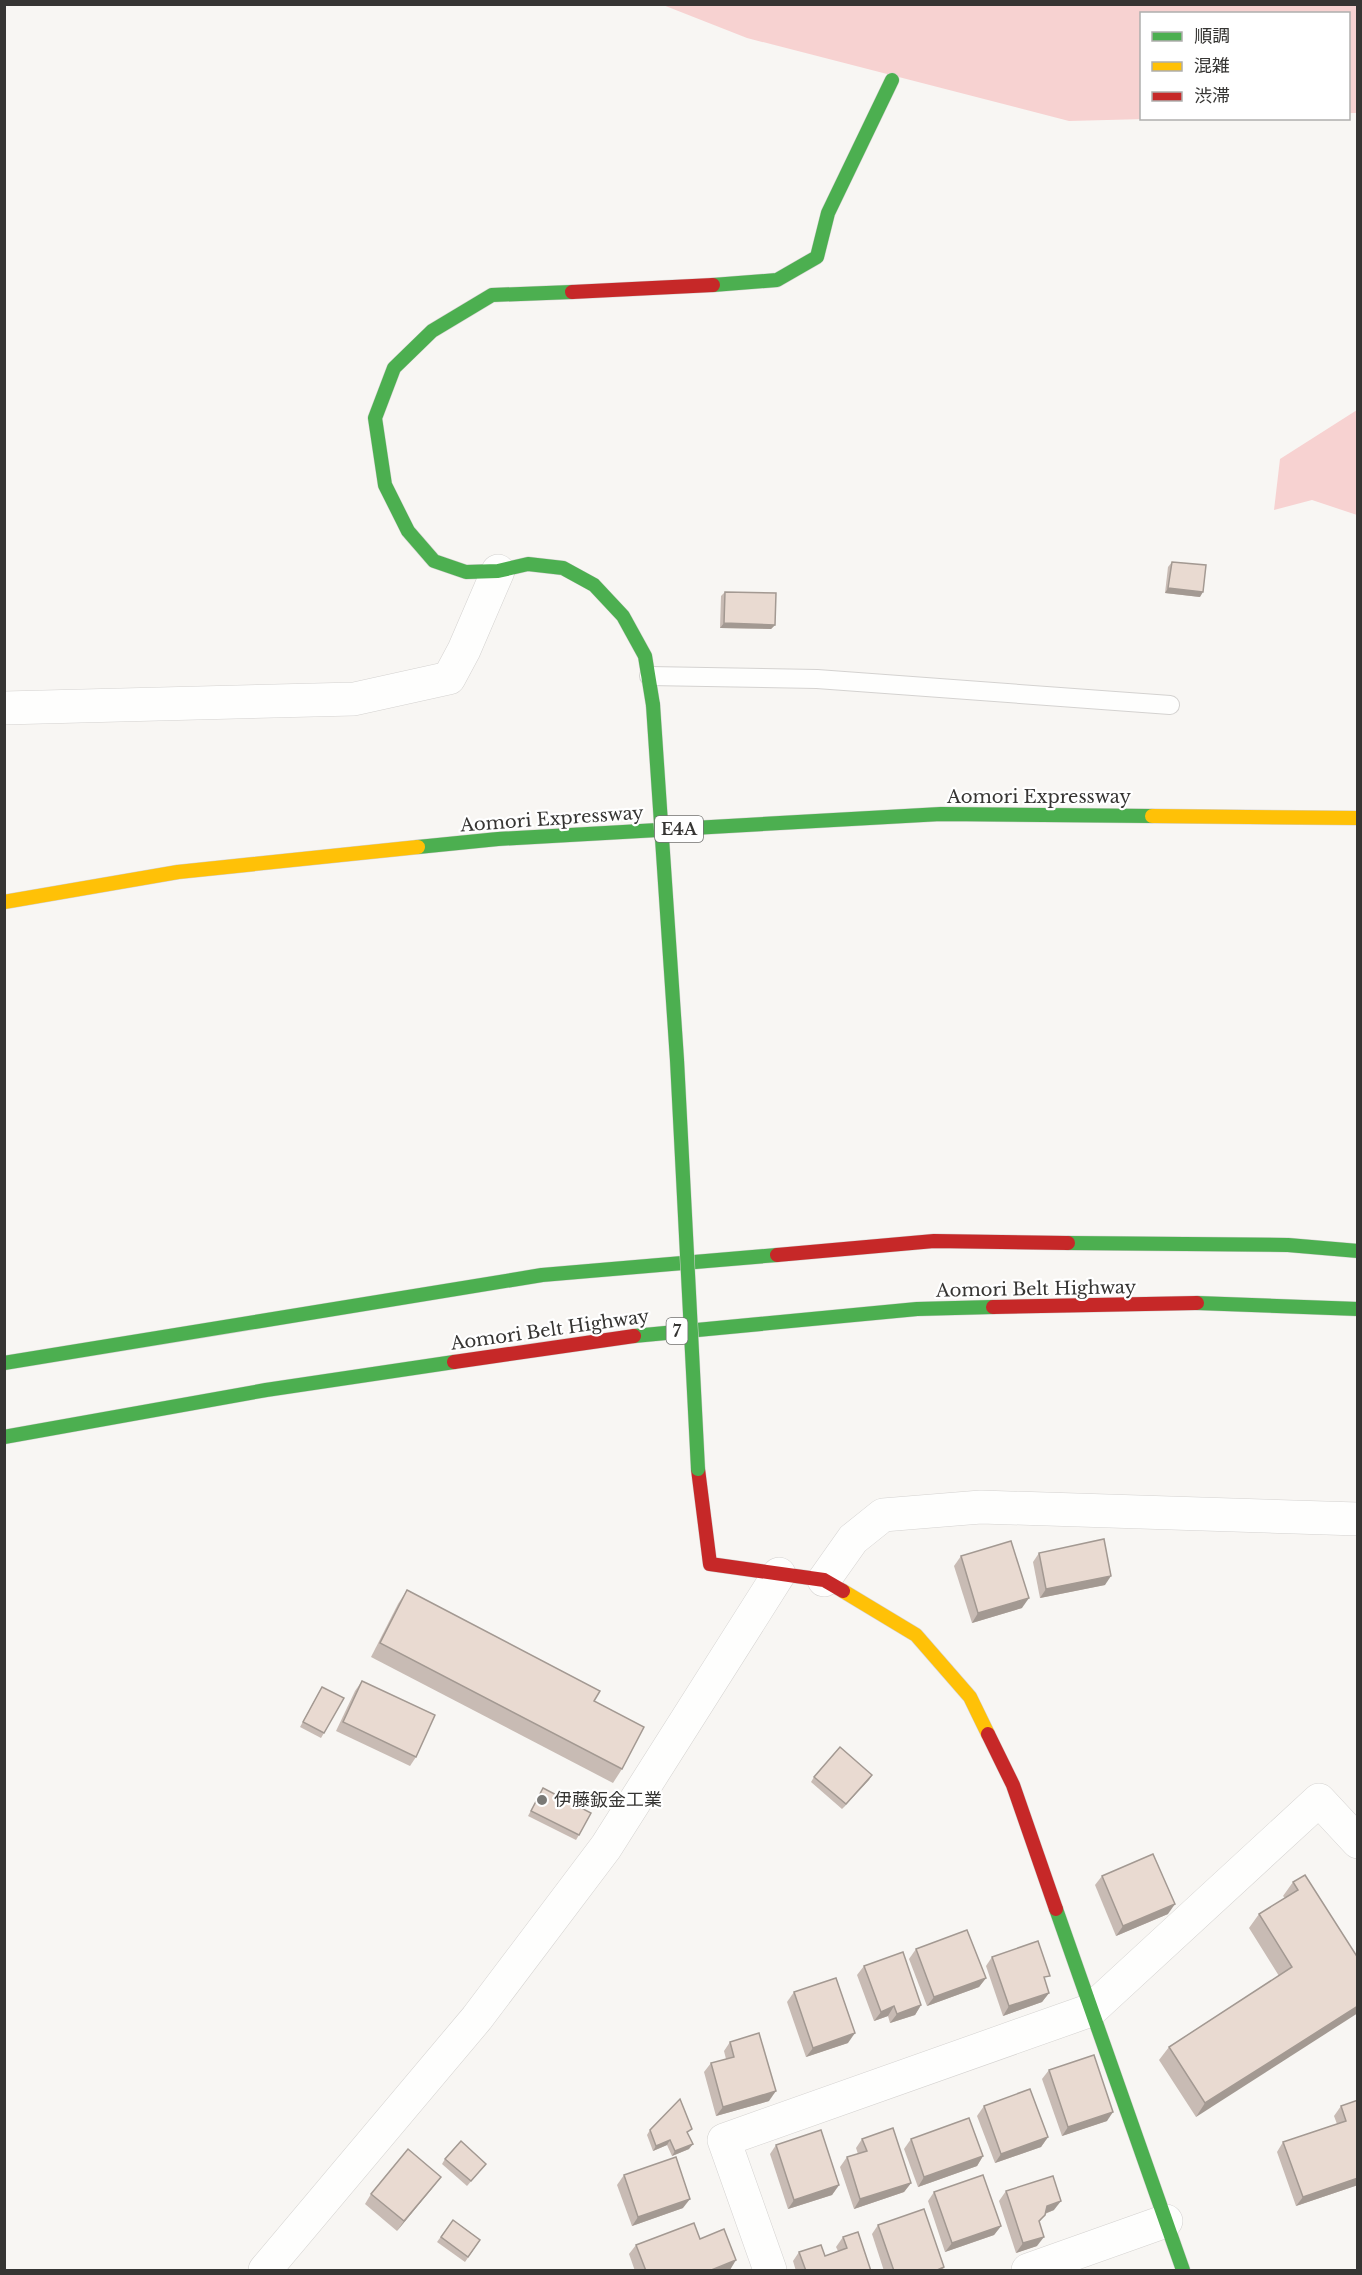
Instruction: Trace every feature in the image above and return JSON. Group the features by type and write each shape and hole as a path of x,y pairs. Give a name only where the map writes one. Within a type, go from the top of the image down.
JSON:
{"main road":[{"path":"892,80 828,213 817,257 777,280 664,289 492,295 432,332 394,368 375,418 385,485 408,531 434,561 466,572 498,571 528,564 563,568 594,585 623,616 645,656 653,705 677,1060 698,1469 710,1564 824,1580 916,1635 969,1697 1013,1785 1183,2271"},
{"name":"Aomori Expressway","path":"4,902 178,872 510,838 941,814 1358,818"},
{"path":"4,1363 542,1275 922,1242 1288,1245 1358,1251"},
{"name":"Aomori Belt Highway","path":"4,1437 266,1390 654,1333 917,1309 1194,1303 1358,1309"}],"street":[{"path":"4,708 354,699 449,678 498,571"},
{"path":"824,1580 853,1539 884,1515 981,1507 1358,1519"},
{"path":"265,2271 477,2018 606,1847 779,1574"},
{"path":"770,2271 724,2140 1091,2010 1319,1800 1358,1842"},
{"path":"1028,2271 1166,2221"}],"lane":[{"path":"648,676 818,679 1170,705"}],"shaded area":[{"path":"663,5 1357,5 1357,113 1350,113 1350,12 1140,12 1140,119 1069,121 747,38"},
{"path":"1357,410 1357,515 1312,500 1274,510 1280,459"}],"building":[{"path":"1172,562 1206,565 1203,592 1168,588"},
{"path":"725,592 776,593 775,625 724,623"},
{"path":"1104,1539 1111,1576 1046,1589 1039,1553"},
{"path":"1011,1541 1029,1598 978,1613 961,1556"},
{"path":"407,1590 600,1691 594,1701 644,1727 622,1769 380,1643"},
{"path":"362,1681 435,1715 416,1757 343,1722"},
{"path":"322,1687 344,1698 324,1733 303,1722"},
{"path":"840,1747 872,1775 846,1804 814,1777"},
{"path":"543,1788 591,1813 579,1835 531,1811"},
{"path":"1153,1854 1175,1904 1123,1926 1102,1876"},
{"path":"1305,1875 1358,1958 1358,2006 1205,2103 1169,2047 1292,1967 1259,1914 1298,1890 1293,1882"},
{"path":"967,1930 986,1978 934,1997 916,1949"},
{"path":"1038,1941 1050,1976 1044,1977 1049,1993 1009,2006 992,1957"},
{"path":"903,1952 921,2005 897,2014 894,2006 881,2012 864,1966"},
{"path":"836,1978 855,2033 813,2048 794,1992"},
{"path":"759,2033 776,2091 723,2107 711,2063 734,2057 730,2042"},
{"path":"1094,2055 1113,2112 1068,2127 1049,2070"},
{"path":"1030,2089 1048,2137 1001,2154 984,2106"},
{"path":"680,2099 692,2129 687,2132 693,2144 675,2151 670,2140 656,2146 650,2130"},
{"path":"1358,2100 1358,2178 1303,2197 1283,2142 1346,2121 1341,2106"},
{"path":"969,2118 983,2156 924,2177 911,2139"},
{"path":"893,2128 911,2183 860,2199 847,2157 867,2151 862,2139"},
{"path":"821,2130 839,2185 794,2200 776,2145"},
{"path":"461,2141 486,2164 471,2181 445,2159"},
{"path":"408,2149 441,2177 404,2221 371,2194"},
{"path":"676,2157 690,2199 638,2217 624,2175"},
{"path":"983,2175 1001,2226 952,2243 934,2192"},
{"path":"1053,2176 1061,2201 1047,2206 1045,2215 1039,2221 1044,2237 1023,2243 1006,2191"},
{"path":"924,2209 944,2267 935,2271 894,2271 878,2225"},
{"path":"453,2220 480,2240 468,2257 441,2237"},
{"path":"694,2223 700,2239 724,2229 736,2260 709,2271 646,2271 636,2245"},
{"path":"858,2232 871,2271 806,2271 799,2252 821,2245 825,2256 847,2248 843,2237"}],"traffic: fast":[{"path":"713,285 777,280 817,257 828,213 892,80"},
{"path":"572,292 492,295 432,331 394,368 375,418 385,485 408,531 434,561 466,572 498,571 528,564 563,568 594,585 623,616 645,656 653,705"},
{"path":"653,705 677,1060 698,1469"},
{"path":"418,847 498,839 941,814 1152,816"},
{"path":"1068,1243 1288,1245 1358,1251"},
{"path":"4,1363 542,1275 777,1255"},
{"path":"1197,1303 1358,1309"},
{"path":"634,1336 917,1309 993,1307"},
{"path":"4,1437 266,1390 454,1362"},
{"path":"1056,1909 1183,2270"}],"traffic: slow":[{"path":"1152,816 1358,818"},
{"path":"4,902 178,872 418,847"},
{"path":"843,1591 916,1635 970,1697 988,1734"}],"traffic: jam":[{"path":"572,292 713,285"},
{"path":"777,1255 934,1241 1068,1243"},
{"path":"993,1307 1197,1303"},
{"path":"454,1362 634,1336"},
{"path":"698,1469 710,1564 824,1580 843,1591"},
{"path":"988,1734 1013,1785 1056,1909"}],"place":[{"name":"伊藤鈑金工業","path":"542,1800"}]}
